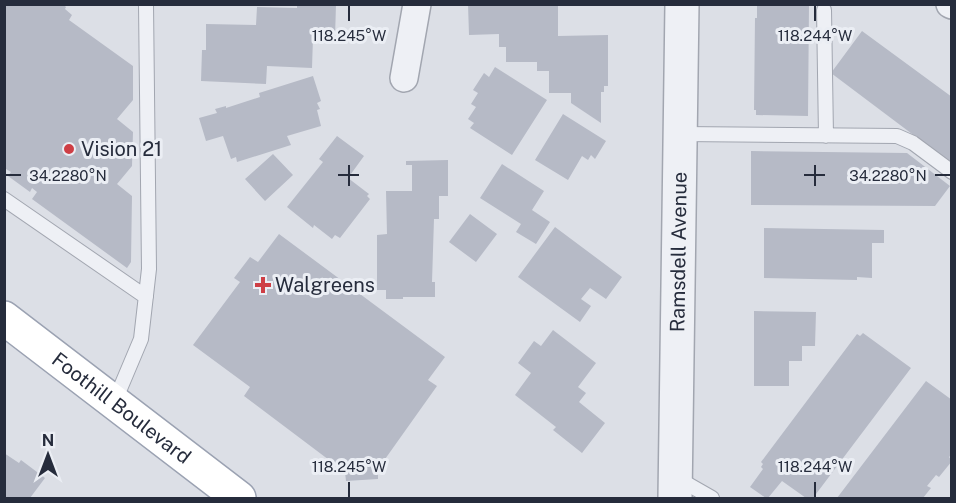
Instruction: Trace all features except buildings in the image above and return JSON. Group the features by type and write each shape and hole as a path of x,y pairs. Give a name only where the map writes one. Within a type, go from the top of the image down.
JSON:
{"main road":[{"name":"Foothill Boulevard","path":"4,318 239,498"}],"street":[{"path":"404,78 417,4"},
{"name":"Ramsdell Avenue","path":"675,488 682,4"}],"lane":[{"path":"114,403 141,339 149,269 146,4"},
{"path":"824,10 826,136"},
{"path":"681,134 897,136 913,143 951,172"},
{"path":"4,199 146,297"},
{"path":"675,488 712,498"}],"place":[{"name":"Vision 21","path":"69,149"},
{"name":"Walgreens","path":"263,285"}]}
